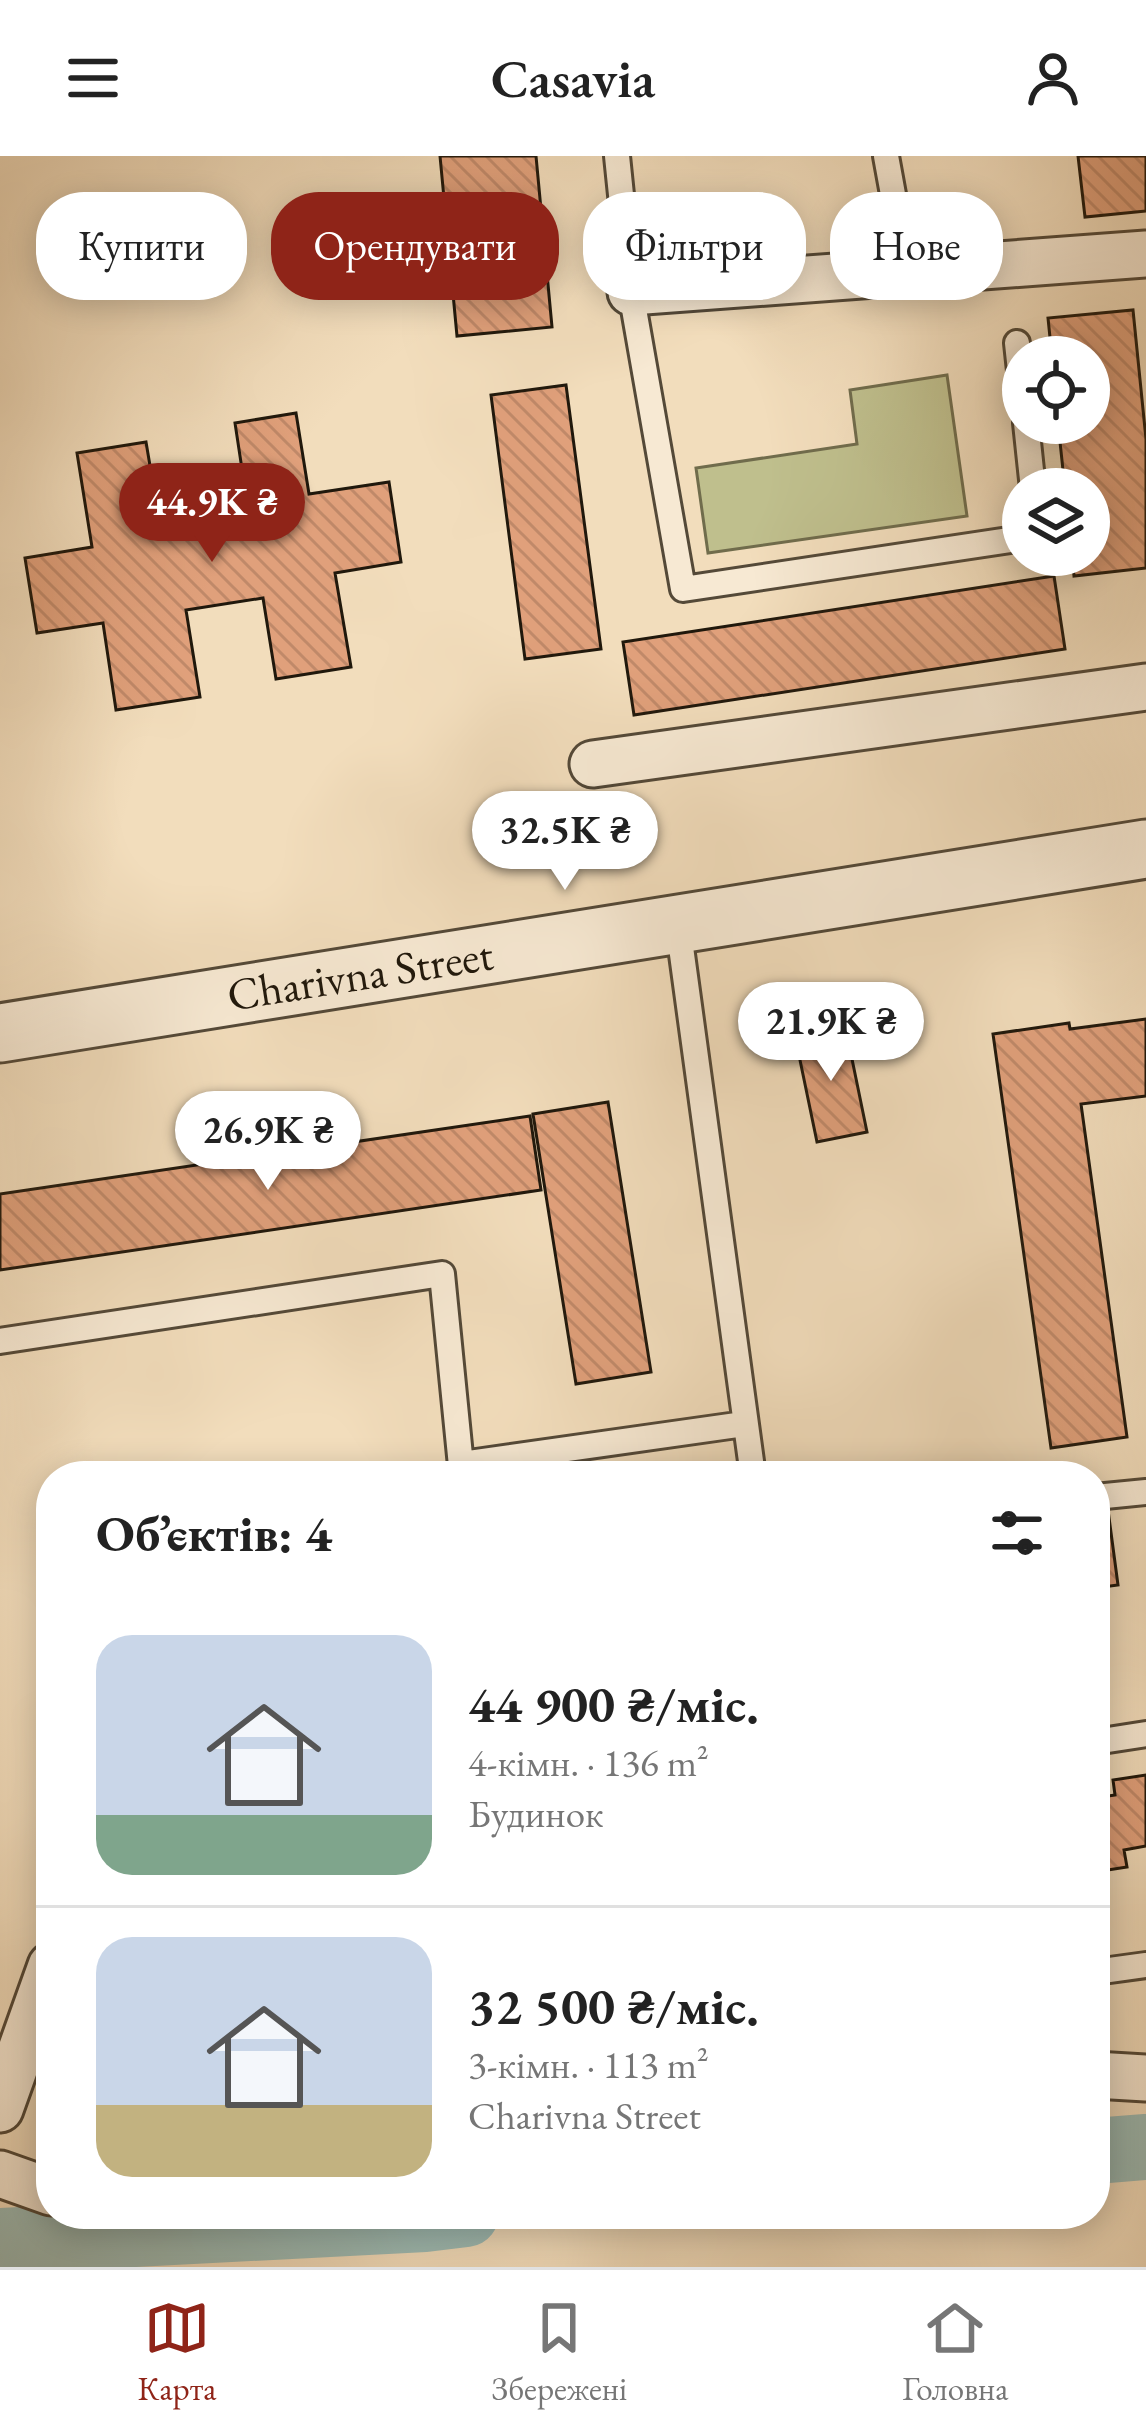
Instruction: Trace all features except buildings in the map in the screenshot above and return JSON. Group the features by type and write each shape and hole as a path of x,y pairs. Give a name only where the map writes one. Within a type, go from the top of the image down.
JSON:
{"street":[{"path":"1003,264 1146,254"},
{"path":"593,764 1146,687"},
{"name":"Charivna Street","path":"0,1033 1146,849"},
{"path":"0,2109 36,2008"},
{"path":"1110,2076 1146,2078"},
{"path":"0,2174 36,2187"}],"lane":[{"path":"617,156 621,192"},
{"path":"886,156 893,192"},
{"path":"632,300 683,589 1002,541"},
{"path":"677,922 750,1461"},
{"path":"0,1341 442,1274 461,1461"},
{"path":"517,1461 744,1424"},
{"path":"1110,1496 1146,1492"},
{"path":"1110,1740 1146,1734"},
{"path":"1110,1970 1146,1965"}],"green space":[{"path":"947,375 967,516 708,553 696,468 857,444 850,390"}],"waterway":[{"path":"1110,2150 1146,2147"},
{"path":"0,2241 232,2229"}]}
